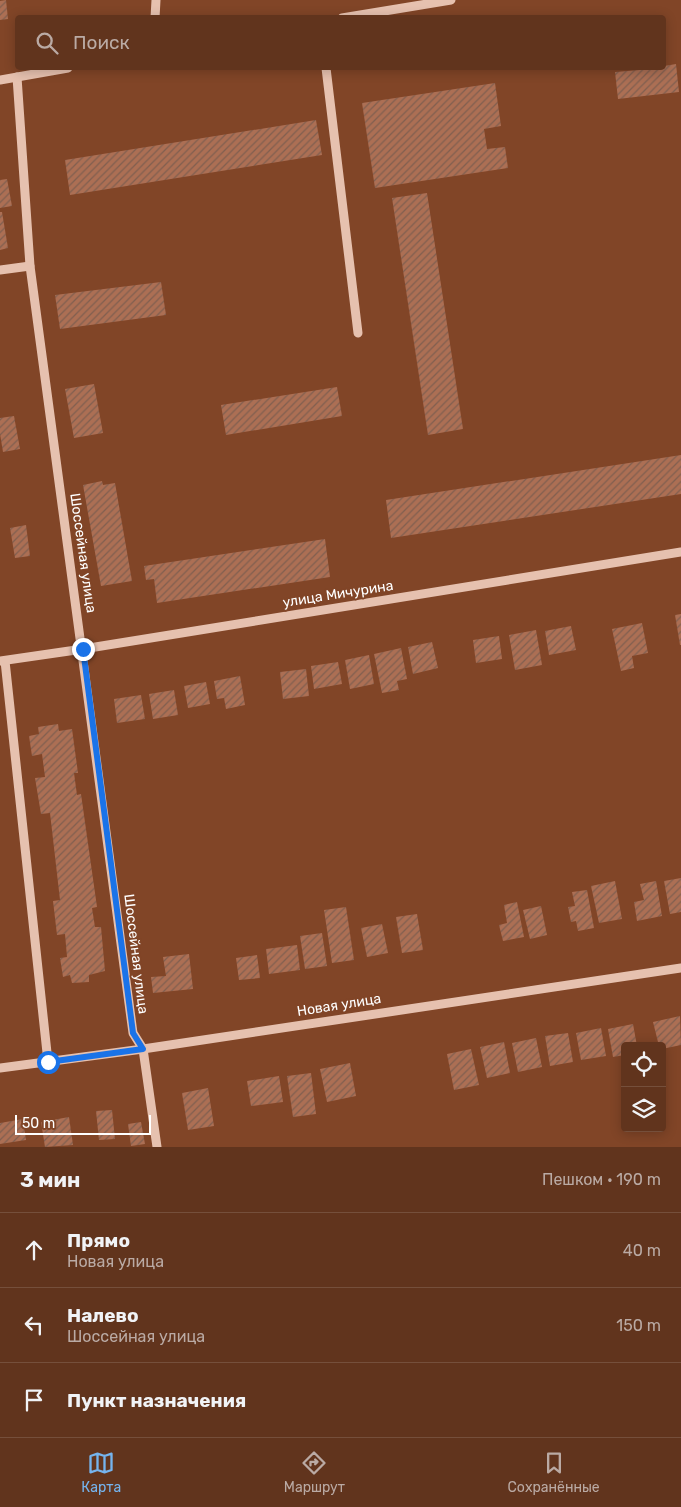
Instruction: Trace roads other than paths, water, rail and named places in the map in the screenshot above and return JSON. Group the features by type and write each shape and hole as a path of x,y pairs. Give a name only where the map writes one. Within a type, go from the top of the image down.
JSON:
{"street":[{"path":"155,15 156,0"},
{"path":"360,15 451,0"},
{"path":"0,80 57,70"},
{"path":"326,70 358,333"},
{"name":"Шоссейная улица","path":"17,77 30,266 83,649 133,1033 143,1049 157,1147"},
{"path":"0,270 30,266"},
{"name":"улица Мичурина","path":"2,661 681,552"},
{"path":"2,661 48,1062"},
{"name":"Новая улица","path":"0,1068 143,1049 681,968"}]}
